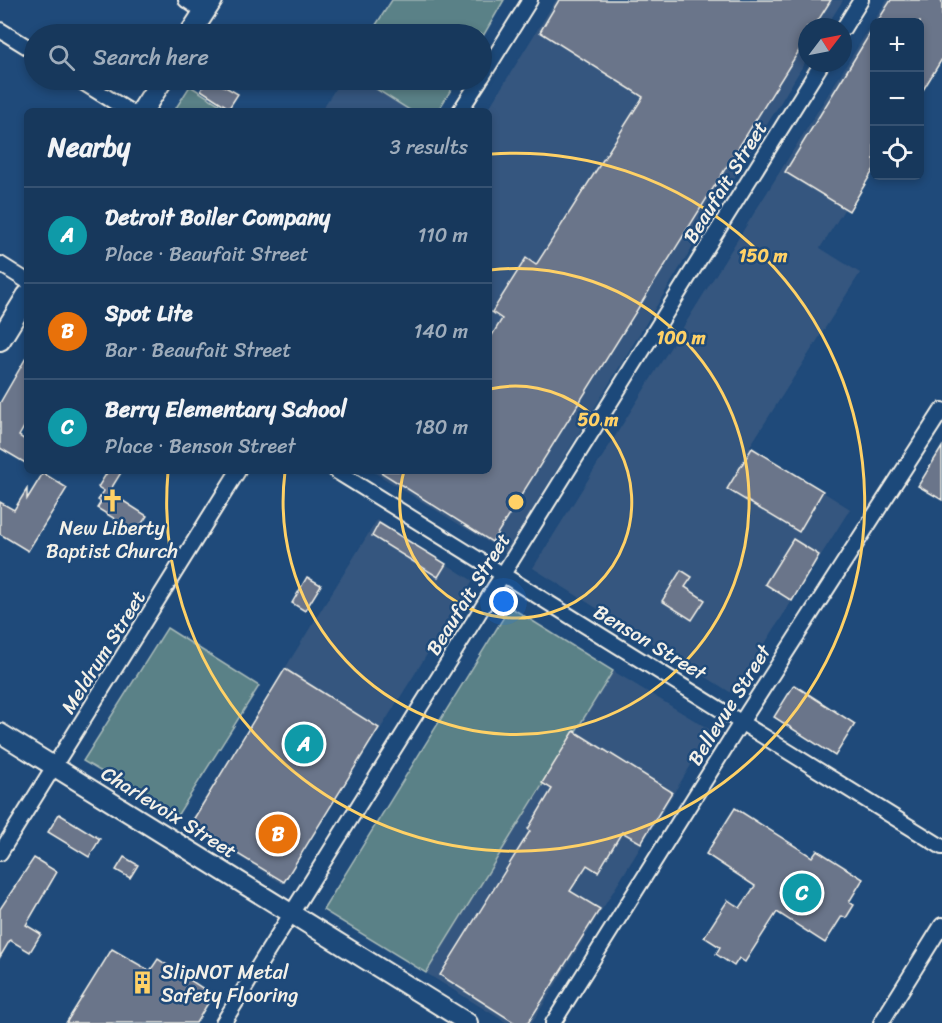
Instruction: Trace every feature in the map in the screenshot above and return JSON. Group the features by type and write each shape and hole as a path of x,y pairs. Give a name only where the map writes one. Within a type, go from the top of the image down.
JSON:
{"main road":[{"path":"196,24 208,6"},
{"path":"144,108 156,90"},
{"path":"0,340 24,301"}],"street":[{"path":"186,0 208,6"},
{"path":"492,60 530,0"},
{"path":"850,18 861,0"},
{"path":"0,30 24,45"},
{"name":"Beaufait Street","path":"223,1023 816,72"},
{"path":"95,90 124,108"},
{"path":"462,108 473,90"},
{"path":"0,264 24,278"},
{"name":"Bellevue Street","path":"553,1023 742,721 942,410"},
{"name":"Meldrum Street","path":"0,852 236,474"},
{"name":"Benson Street","path":"341,474 742,721 942,848"},
{"name":"Charlevoix Street","path":"0,733 468,1023"},
{"path":"881,1023 942,925"}],"shaded area":[{"path":"556,0 843,0 832,18 798,18 799,72 506,553 377,474 492,474 492,108 489,108"},
{"path":"887,0 942,0 942,54 924,83 924,18 876,18"},
{"path":"870,27 870,168 820,248 860,273 750,446 850,509 733,694 533,568 842,72 852,72 852,56"},
{"path":"335,90 378,90 406,108 323,108"},
{"path":"377,520 473,581 283,884 188,825"},
{"path":"613,671 712,731 532,1023 507,1023 426,973"}],"green space":[{"path":"392,0 504,0 490,24 376,24"},
{"path":"187,90 196,90 225,108 176,108"},
{"path":"378,90 451,90 440,108 406,108"},
{"path":"510,607 613,671 426,973 323,910"},
{"path":"167,628 259,686 177,816 83,761"}],"building":[{"path":"559,0 831,0 820,18 798,18 798,52 492,542 384,474 492,474 492,335 502,319 492,312 526,258 536,265 643,97 540,32"},
{"path":"891,0 942,0 942,59 924,88 924,18 880,18"},
{"path":"870,34 870,176 849,211 785,172 846,72 852,72 852,63"},
{"path":"201,90 231,90 238,94 229,108"},
{"path":"24,361 24,427 19,436 24,439 24,462 0,448 0,403"},
{"path":"942,447 942,500 918,486"},
{"path":"752,448 823,491 799,532 727,489"},
{"path":"42,474 67,488 28,551 0,534 0,502 14,510 27,489 27,499"},
{"path":"106,474 120,474 109,492 147,516 136,532 97,508 101,502 98,500 104,491 98,487"},
{"path":"379,523 446,564 438,577 372,536"},
{"path":"793,539 819,555 792,601 765,584"},
{"path":"681,570 692,577 685,587 705,600 692,620 662,601"},
{"path":"307,577 321,585 305,611 292,603"},
{"path":"285,669 379,728 284,882 190,825"},
{"path":"794,685 855,724 835,756 774,717"},
{"path":"574,731 672,792 641,843 622,832 598,872 587,865 570,891 600,909 528,1023 515,1023 440,975 530,831 528,829 552,789 542,783"},
{"path":"735,808 812,857 817,850 863,879 849,902 854,905 846,918 842,916 825,943 777,912 745,962 739,958 734,966 716,954 720,947 704,937 728,900 740,908 755,886 706,854"},
{"path":"59,814 100,839 89,857 48,832"},
{"path":"124,857 138,865 130,878 116,870"},
{"path":"34,858 57,872 26,925 41,934 30,952 10,940 0,957 0,909"},
{"name":"SlipNOT Metal Safety Flooring","path":"112,949 150,971 158,959 213,995 196,1023 66,1023"}],"place":[{"name":"New Liberty Baptist Church","path":"112,501"},
{"name":"Detroit Boiler Company","path":"304,744"},
{"name":"Spot Lite","path":"278,834"},
{"name":"Berry Elementary School","path":"802,893"},
{"name":"SlipNOT Metal Safety Flooring","path":"143,983"}]}
